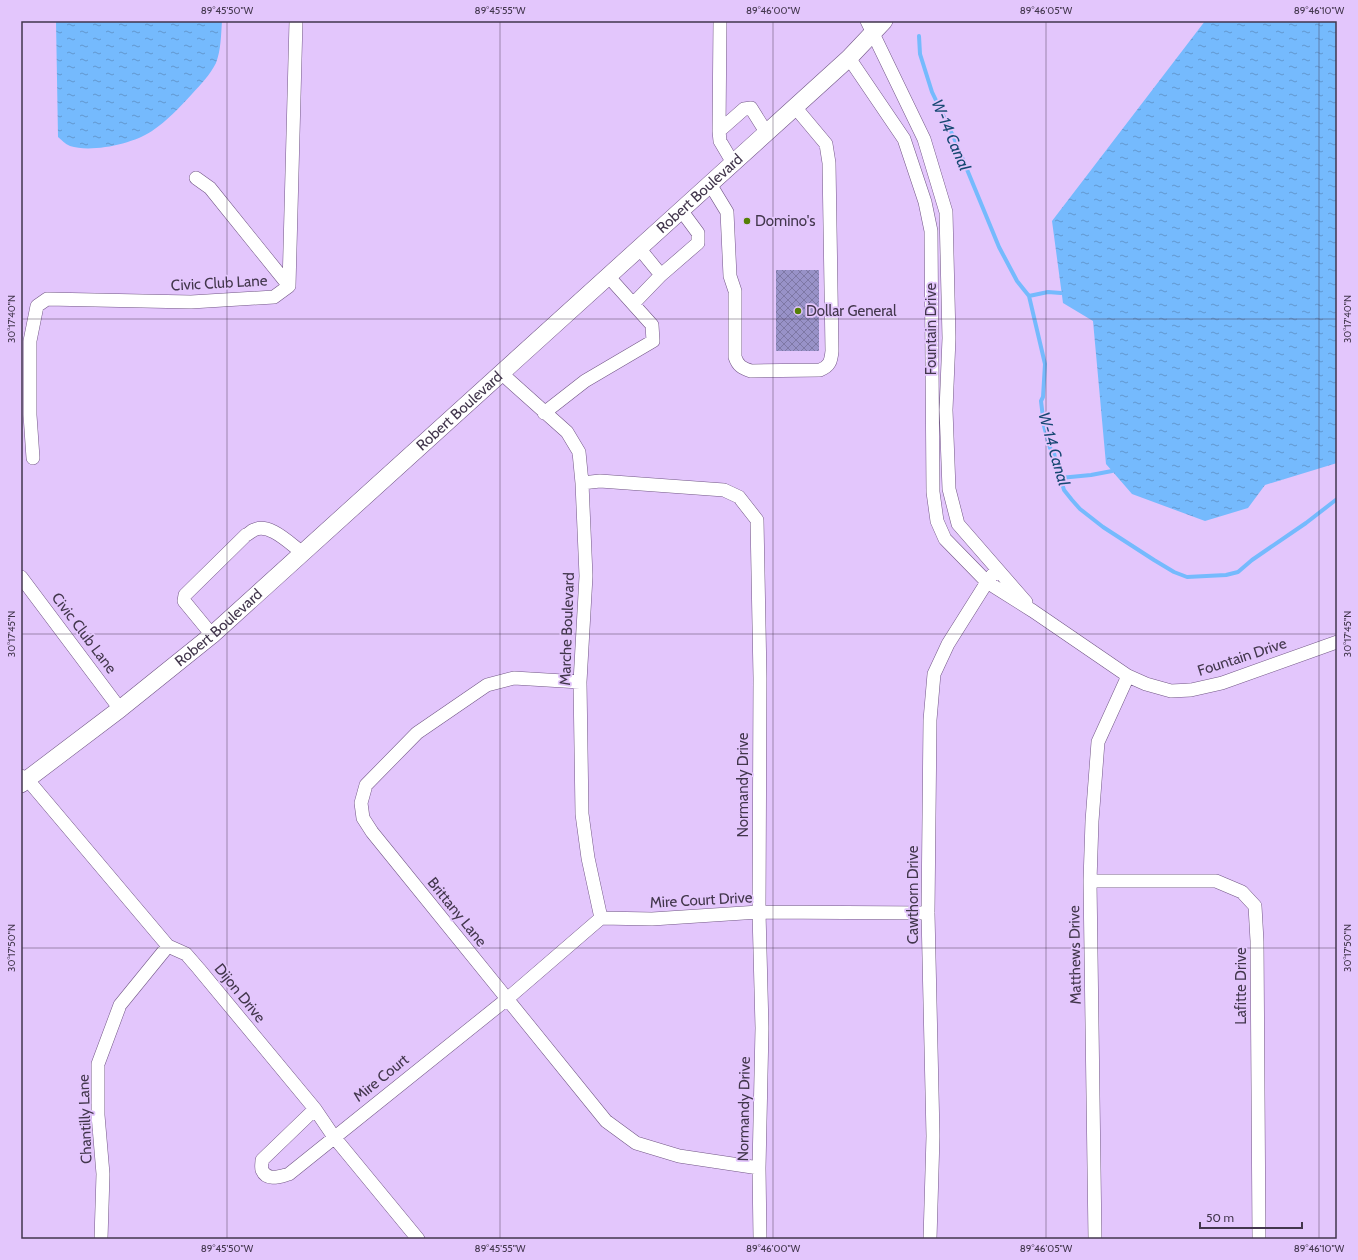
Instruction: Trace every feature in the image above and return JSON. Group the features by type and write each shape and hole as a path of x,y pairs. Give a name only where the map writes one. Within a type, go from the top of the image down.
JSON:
{"main road":[{"name":"Robert Boulevard","path":"23,780 120,709 212,636 849,58 874,25"}],"street":[{"name":"Civic Club Lane","path":"33,458 30,415 30,341 37,306 47,298 190,302 274,297 289,286 296,21"},
{"path":"720,21 720,141 733,163"},
{"name":"Fountain Drive","path":"874,25 924,139 946,212 949,338 946,410 949,489 958,524 1033,610"},
{"name":"Fountain Drive","path":"849,58 904,139 925,202 931,232 933,492 937,522 945,539 987,582 1033,610 1128,676 1146,684 1171,690 1191,690 1222,683 1337,642"},
{"path":"710,184 727,212 730,276 735,291 735,357 737,362 741,368 751,371 820,370 827,367 832,351 829,163 826,144 795,107"},
{"path":"720,131 744,109 750,108 766,132"},
{"path":"906,145 924,139"},
{"path":"196,178 210,188 289,286"},
{"path":"634,303 661,275 698,243 698,233 681,210"},
{"path":"639,248 661,275"},
{"path":"544,413 585,382 653,341 652,325 634,303 608,276"},
{"name":"Marche Boulevard","path":"501,373 567,432 579,452 582,483 586,576 580,682 582,814 588,858 601,918"},
{"path":"932,431 947,431"},
{"name":"Normandy Drive","path":"582,483 600,481 724,490 739,497 757,520 760,678 759,912 762,1028 759,1168 760,1239"},
{"path":"212,636 184,601 185,595 246,535 255,529 274,531 303,553"},
{"name":"Cawthorn Drive","path":"930,1239 933,1136 928,913 930,720 934,674 948,644 987,582 998,569"},
{"name":"Civic Club Lane","path":"21,577 120,709"},
{"name":"Matthews Drive","path":"1095,1239 1090,881 1092,821 1098,742 1128,676"},
{"name":"Brittany Lane","path":"580,682 514,678 487,685 417,733 366,785 361,803 363,818 372,832 606,1121 636,1143 679,1156 759,1168"},
{"name":"Dijon Drive","path":"23,780 168,946 186,954 315,1109 334,1137 418,1239"},
{"name":"Lafitte Drive","path":"1090,881 1216,881 1242,892 1255,906 1257,949 1259,1239"},
{"name":"Mire Court Drive","path":"601,918 652,919 759,912 928,913"},
{"path":"507,999 601,918"},
{"name":"Chantilly Lane","path":"101,1239 103,1174 98,1115 98,1064 120,1006 168,946"},
{"name":"Mire Court","path":"315,1109 262,1160 262,1170 267,1176 274,1178 289,1174 507,999"}],"water":[{"path":"56,21 222,21 219,53 214,67 202,83 173,114 152,131 134,140 112,146 100,148 79,148 68,145 58,137"},
{"path":"1205,21 1337,21 1337,463 1265,485 1248,508 1205,521 1132,494 1106,464 1093,321 1063,303 1052,221"}],"building":[{"name":"Dollar General","path":"776,270 819,270 819,351 776,351"}],"waterway":[{"name":"W-14 Canal","path":"919,36 920,54 932,92 954,138 999,247 1017,281 1029,296 1045,364 1043,397 1041,401 1044,426 1050,448 1054,453 1064,490 1080,509 1103,527 1154,560 1174,572 1187,577 1226,575 1238,572 1252,560 1306,523 1337,499"},
{"path":"1029,296 1048,292 1061,293"},
{"path":"1060,478 1112,471"}],"place":[{"name":"Domino's","path":"747,221"},
{"name":"Dollar General","path":"798,311"}]}
